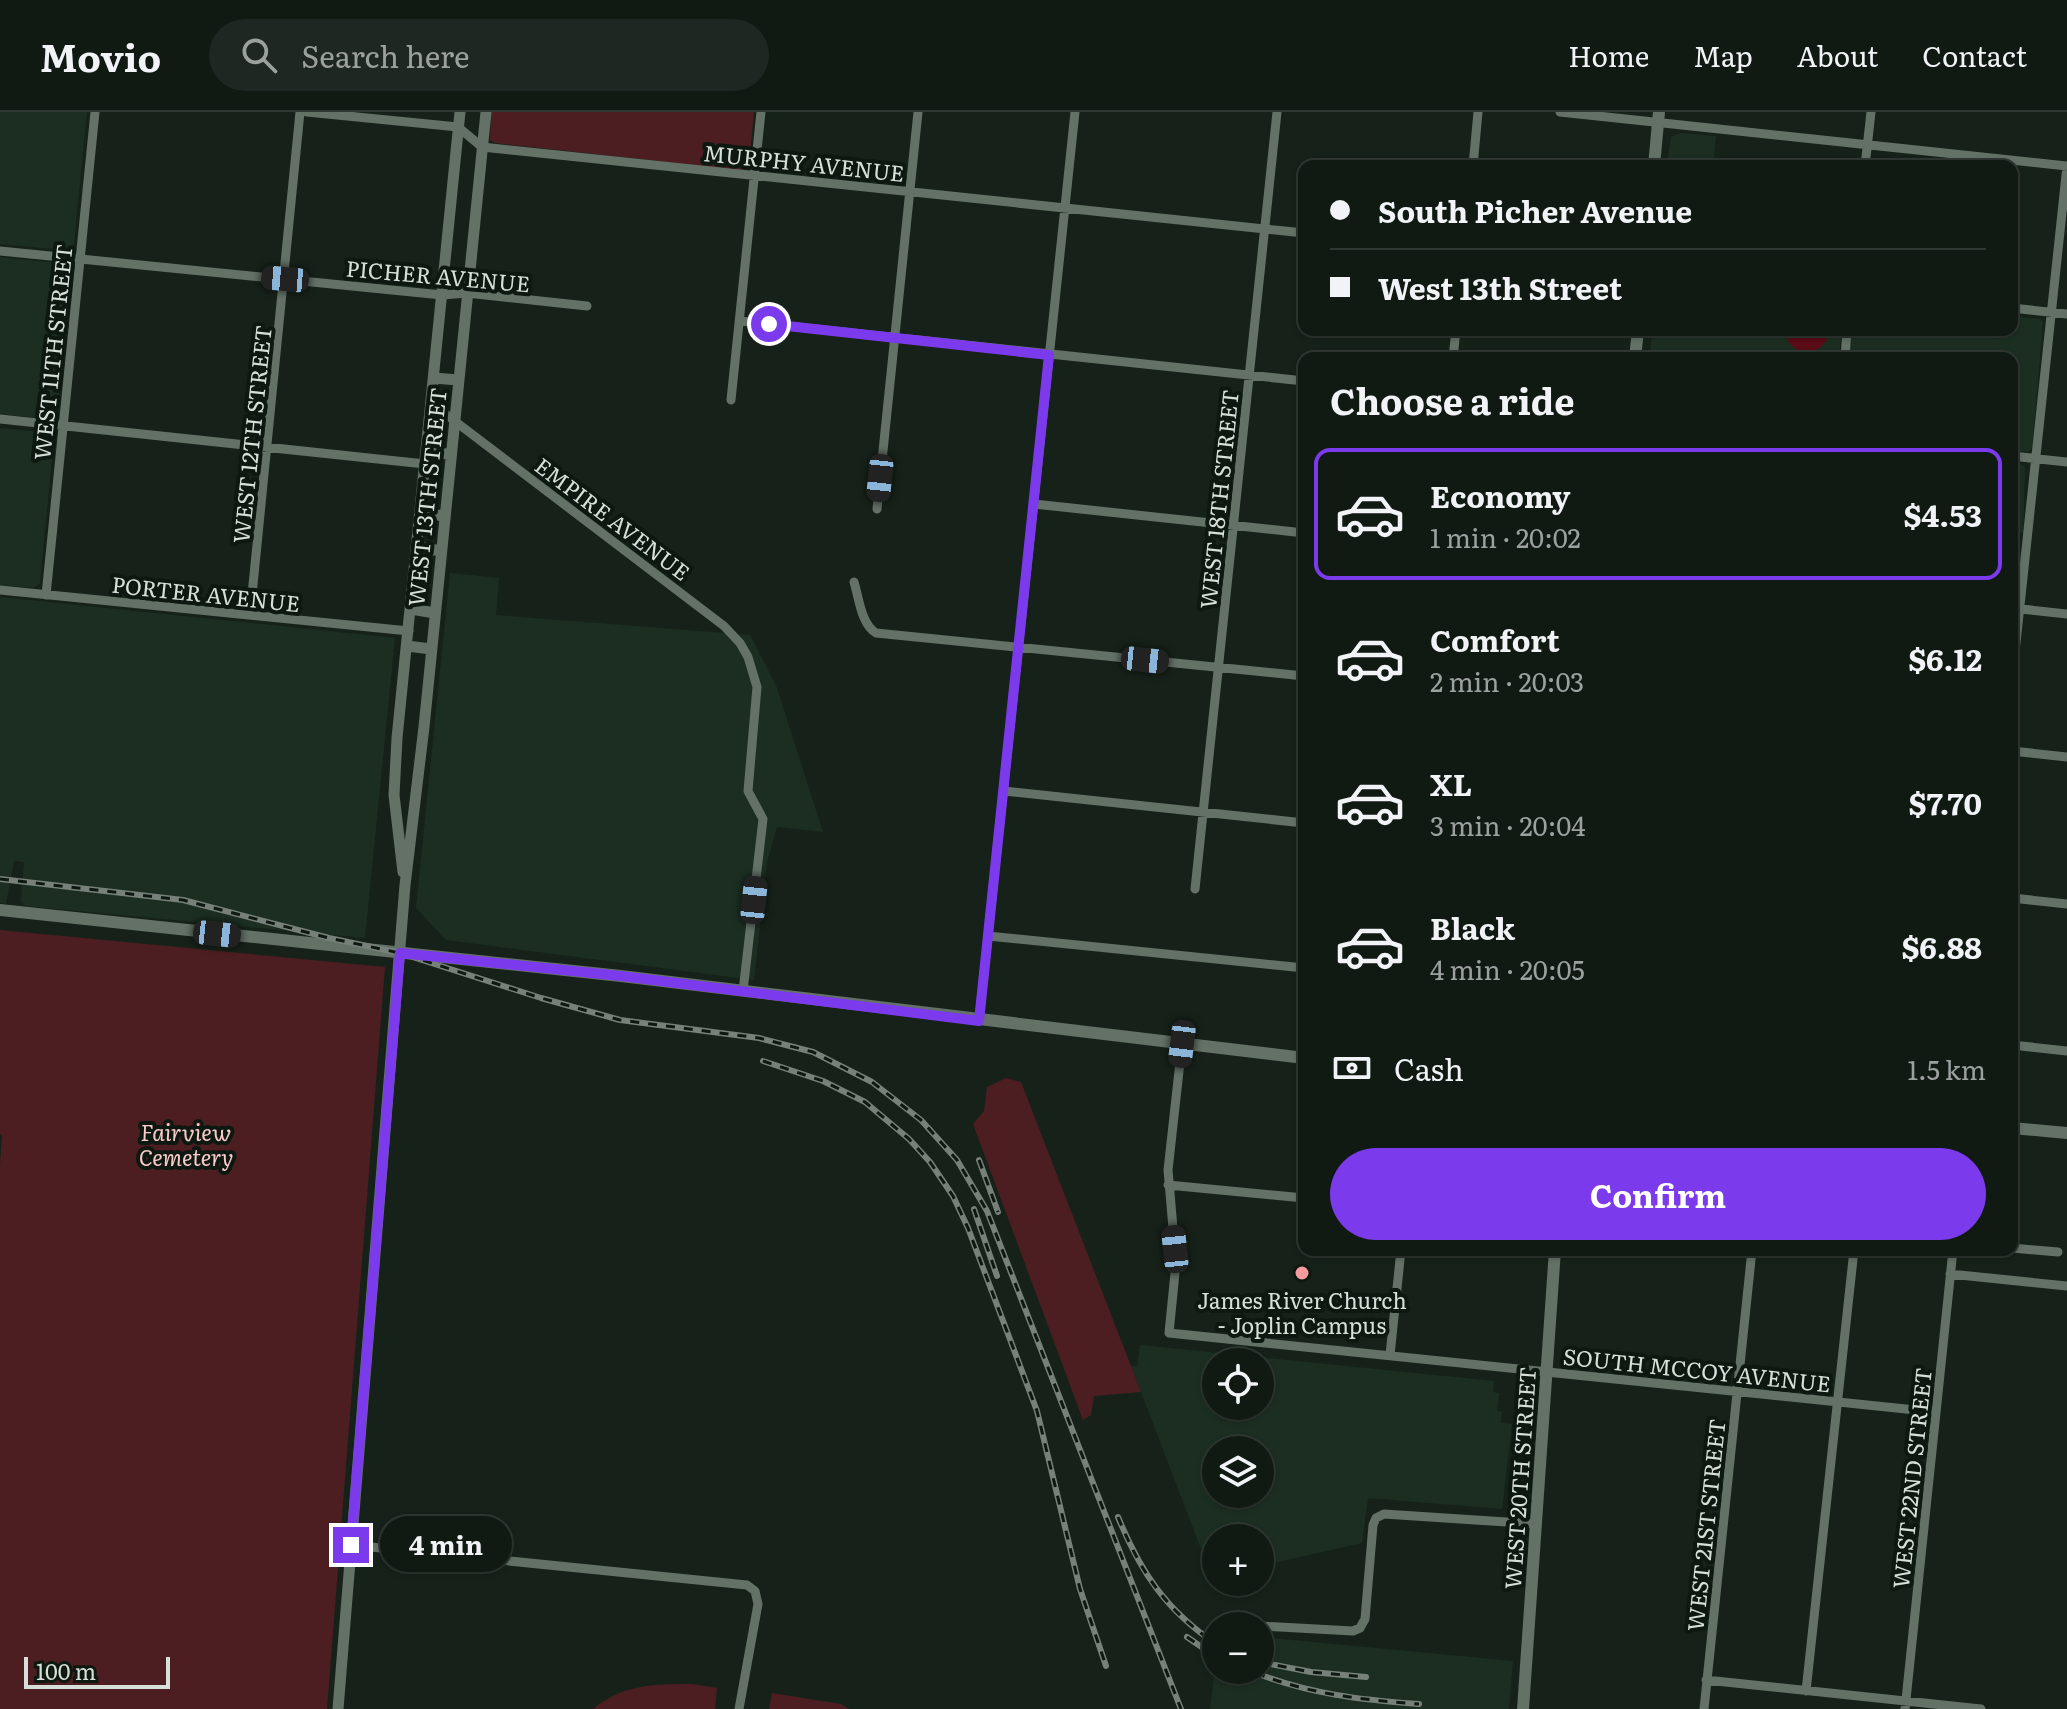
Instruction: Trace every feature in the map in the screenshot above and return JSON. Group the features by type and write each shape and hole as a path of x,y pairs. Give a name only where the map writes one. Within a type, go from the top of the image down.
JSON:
{"main road":[{"path":"1654,160 1658,117"},
{"path":"0,910 743,991 1298,1057"},
{"path":"2018,1129 2067,1133"},
{"name":"WEST 20TH STREET","path":"1523,1709 1555,1256"}],"street":[{"name":"WEST 11TH STREET","path":"46,595 95,112"},
{"name":"WEST 12TH STREET","path":"250,615 300,112"},
{"path":"307,112 458,127 482,147"},
{"name":"WEST 13TH STREET","path":"405,885 394,795 460,112"},
{"name":"WEST 13TH STREET","path":"338,1709 405,885 486,112"},
{"path":"731,400 761,112"},
{"path":"877,509 918,112"},
{"path":"979,1021 1075,112"},
{"name":"WEST 18TH STREET","path":"1195,889 1277,112"},
{"path":"1474,160 1478,112"},
{"path":"1560,112 1658,117 2012,160"},
{"path":"1866,160 1871,112"},
{"name":"MURPHY AVENUE","path":"482,147 1298,232"},
{"path":"2018,161 2067,166 2036,458 2018,593"},
{"path":"451,215 473,219"},
{"name":"PICHER AVENUE","path":"0,251 442,295 467,293 587,306"},
{"path":"2018,309 2067,314"},
{"path":"740,321 1298,380"},
{"path":"434,378 458,380"},
{"name":"EMPIRE AVENUE","path":"431,403 724,626 740,643 757,687 748,791 763,819 743,991"},
{"path":"0,419 267,447 426,458 450,454"},
{"path":"2018,456 2067,462"},
{"path":"1034,504 1298,532"},
{"path":"420,513 445,516"},
{"path":"417,547 441,551"},
{"path":"854,582 866,621 876,633 1298,675"},
{"name":"PORTER AVENUE","path":"0,590 409,631"},
{"path":"2018,608 2067,614"},
{"path":"411,609 435,613"},
{"path":"407,646 431,649"},
{"path":"2018,752 2067,757"},
{"path":"1004,791 1298,822"},
{"path":"2018,899 2067,904"},
{"path":"988,936 1298,967"},
{"path":"1182,1044 1168,1185 1298,1197"},
{"path":"2018,1046 2067,1051"},
{"name":"SOUTH MCCOY AVENUE","path":"1168,1185 1176,1263 1169,1333 1935,1412"},
{"path":"2018,1249 2058,1252"},
{"path":"1390,1355 1400,1256"},
{"name":"WEST 21ST STREET","path":"1704,1709 1751,1256"},
{"path":"1806,1691 1853,1256"},
{"name":"WEST 22ND STREET","path":"1906,1705 1952,1256"},
{"path":"1950,1274 2067,1286"},
{"path":"1274,1627 1353,1631 1360,1628 1365,1619 1373,1525 1376,1518 1384,1514 1536,1524"},
{"path":"351,1545 742,1583 755,1591 758,1604 739,1709"},
{"path":"1706,1680 1906,1705 1981,1709"}],"shaded area":[{"path":"0,112 87,112 74,244 71,248 63,250 0,244"},
{"path":"1681,133 1716,136 1714,160 1668,160 1671,137"},
{"path":"0,257 66,264 70,267 57,413 51,419 0,414"},
{"path":"2018,317 2041,319 2032,448 2028,452 2018,451 2018,352 1850,352 1851,336 2018,336"},
{"path":"1652,336 1841,336 1840,352 1650,352"},
{"path":"1786,336 1828,336 1821,346 1807,352 1799,350"},
{"path":"0,428 48,433 54,438 40,583 34,588 0,585"},
{"path":"2018,464 2025,469 2023,533 2018,533"},
{"path":"450,573 499,578 496,615 750,635 776,685 823,832 777,827 767,862 754,980 446,940 416,908"},
{"path":"0,597 395,638 365,938 26,906 21,901 24,862 14,861 6,904 0,903"},
{"path":"1140,1345 1202,1351 1202,1420 1274,1420 1274,1359 1494,1381 1493,1392 1499,1393 1497,1411 1502,1412 1501,1423 1512,1424 1502,1509 1368,1498 1362,1543 1274,1563 1274,1524 1202,1524 1202,1551 1131,1366 1137,1366"},
{"path":"1274,1638 1513,1661 1509,1709 1210,1709 1213,1684 1274,1684"}],"green space":[{"path":"491,112 754,112 749,163 741,170 495,143 490,140"},
{"name":"Fairview Cemetery","path":"0,930 385,967 327,1709 0,1709"},
{"path":"1006,1078 1021,1082 1141,1392 1094,1396 1091,1415 1083,1420 973,1124 984,1111 987,1087"},
{"path":"692,1684 717,1688 715,1709 593,1709 628,1690 653,1685"},
{"path":"772,1693 841,1704 849,1709 769,1709"}],"railway":[{"path":"0,879 183,900 400,953 620,1020 759,1038 813,1052 872,1082 921,1120 957,1160 987,1211 1181,1709"},
{"path":"763,1061 823,1081 865,1102 909,1139 930,1162 953,1196 1037,1411 1080,1589 1106,1666"},
{"path":"979,1160 998,1212"},
{"path":"974,1209 997,1276"},
{"path":"1118,1517 1136,1556 1157,1589 1202,1634"},
{"path":"1187,1637 1202,1647"},
{"path":"1274,1665 1366,1677"},
{"path":"1274,1679 1336,1695 1419,1704"}],"place":[{"name":"James River Church - Joplin Campus","path":"1302,1273"}],"route":[{"path":"351,1545 400,953 621,976 979,1021 1049,355 769,324"}]}
